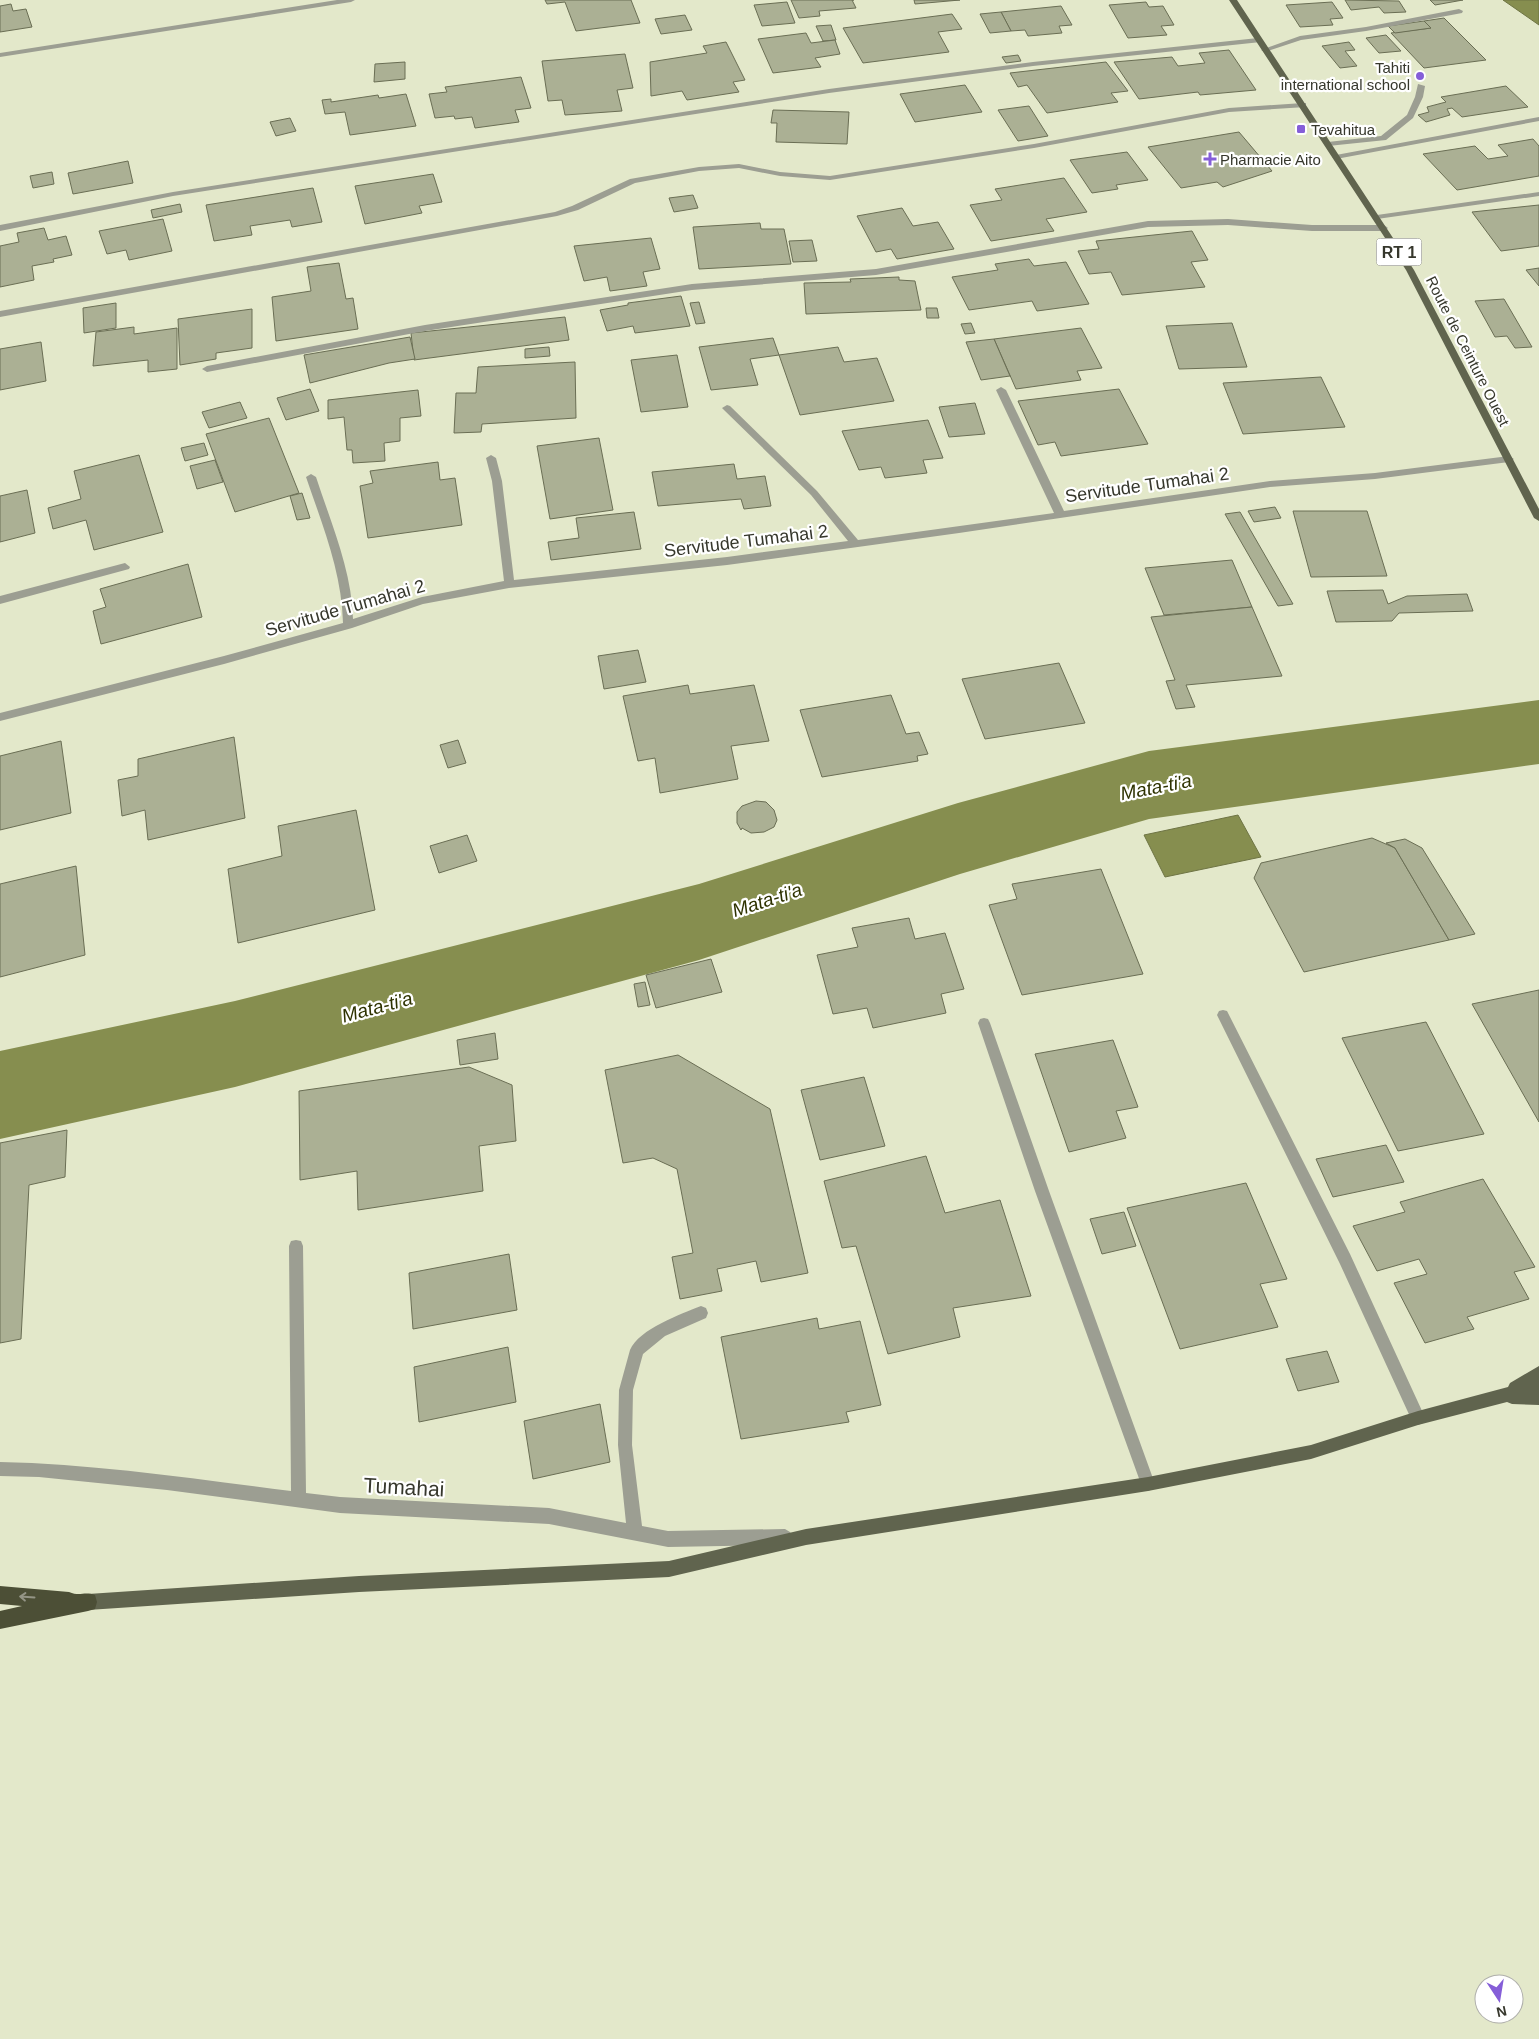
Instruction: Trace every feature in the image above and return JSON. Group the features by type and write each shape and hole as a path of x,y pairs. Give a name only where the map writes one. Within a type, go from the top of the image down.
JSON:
{"highway":[{"path":"0,1595 88,1602"},
{"path":"0,1620 88,1602"}],"main road":[{"name":"Route de Ceinture Ouest","path":"1233,0 1410,270 1539,518"},
{"path":"1502,1396 1539,1373"},
{"path":"88,1602 359,1584 669,1569 806,1537 1148,1484 1311,1452 1418,1418 1539,1386"},
{"path":"1502,1396 1539,1398"}],"street":[{"path":"0,55 351,0"},
{"path":"1265,50 1300,38 1366,29 1460,12"},
{"path":"0,228 174,194 829,91 1032,64 1258,40"},
{"path":"1328,144 1383,138 1410,116 1419,97 1421,86"},
{"path":"0,314 557,214 575,208 633,181 699,169 739,166 780,174 830,178 1034,146 1229,110 1303,105"},
{"path":"1336,157 1539,119"},
{"path":"1377,217 1539,194"},
{"path":"208,369 425,328 692,288 876,272 1148,224 1228,222 1312,228 1384,228"},
{"path":"1001,390 1060,514"},
{"path":"727,408 814,493 856,543"},
{"path":"491,458 497,481 509,584"},
{"name":"Servitude Tumahai 2","path":"0,717 348,626 422,601 509,584 641,571 856,543 1270,484 1375,476 1509,459"},
{"path":"311,477 327,525 350,608 348,626"},
{"path":"0,600 125,566"},
{"path":"1223,1015 1345,1259 1418,1418"},
{"path":"984,1023 1042,1192 1148,1484"},
{"path":"296,1246 299,1500"},
{"path":"635,1533 625,1444 626,1390 637,1350 660,1331 701,1313"},
{"name":"Tumahai","path":"0,1469 39,1470 340,1505 549,1516 668,1540 806,1537"}],"shaded area":[{"path":"1503,0 1539,0 1539,25"},
{"path":"1238,815 1261,857 1165,877 1144,835"}],"building":[{"path":"545,0 631,0 640,23 576,31 565,2 547,4"},
{"path":"791,0 852,0 856,8 819,11 820,16 799,18"},
{"path":"914,0 960,0 915,4"},
{"path":"1345,0 1399,1 1406,12 1384,13 1379,7 1351,10"},
{"path":"1430,0 1463,0 1435,5"},
{"path":"787,2 795,23 762,26 754,5"},
{"path":"1146,2 1149,7 1163,6 1174,25 1161,26 1167,35 1128,38 1109,5"},
{"path":"1332,2 1343,18 1330,19 1333,25 1300,27 1286,5"},
{"path":"11,4 13,11 26,9 32,27 0,32 0,6"},
{"path":"1061,6 1072,25 1059,26 1062,33 1028,36 1025,30 1011,31 1001,12"},
{"path":"1001,12 1011,31 990,33 980,14"},
{"path":"952,14 962,29 938,32 949,52 863,63 843,28"},
{"path":"685,15 692,30 661,34 655,19"},
{"path":"1444,18 1486,60 1424,68 1391,33 1431,28 1424,21"},
{"path":"1424,21 1431,28 1395,33 1388,26"},
{"path":"831,25 836,40 823,41 816,26"},
{"path":"806,33 811,43 835,40 840,54 815,58 821,67 773,73 758,39"},
{"path":"1386,35 1401,51 1379,53 1366,38"},
{"path":"726,42 745,80 733,82 739,92 687,100 682,91 651,96 650,62 707,53 703,46"},
{"path":"1349,42 1355,50 1345,51 1357,66 1340,68 1322,46"},
{"path":"1229,50 1256,90 1200,95 1198,92 1139,99 1114,62 1172,57 1178,66 1205,63 1199,53"},
{"path":"625,54 633,88 617,90 622,111 565,115 562,100 548,101 542,61"},
{"path":"1018,55 1021,61 1006,63 1002,57"},
{"path":"405,62 405,79 374,82 375,64"},
{"path":"1106,62 1128,91 1111,93 1118,102 1047,113 1027,85 1018,87 1010,73"},
{"path":"521,77 531,108 515,110 519,122 475,128 472,117 455,119 454,116 435,118 429,94 447,92 445,87"},
{"path":"965,85 982,112 915,122 900,94"},
{"path":"1506,86 1528,107 1462,117 1452,108 1447,109 1450,115 1426,122 1418,115 1429,112 1427,107 1446,102 1441,97"},
{"path":"406,94 416,126 350,135 345,112 325,114 322,100 331,99 331,102 378,95 379,98"},
{"path":"1029,106 1048,136 1018,141 998,110"},
{"path":"773,110 849,112 847,144 776,142 777,123 771,123"},
{"path":"290,118 296,131 276,136 270,122"},
{"name":"Pharmacie Aito","path":"1239,132 1272,171 1223,187 1217,182 1181,188 1148,147"},
{"path":"1533,139 1539,146 1539,176 1457,190 1423,154 1475,146 1488,159 1508,156 1498,145"},
{"path":"1127,152 1148,180 1116,185 1118,189 1092,193 1070,160"},
{"path":"128,161 133,183 73,194 68,173"},
{"path":"52,172 54,184 33,188 30,176"},
{"path":"433,174 442,202 419,206 422,213 365,224 355,186"},
{"path":"1064,178 1087,212 1046,219 1054,231 991,241 970,205 1002,200 995,189"},
{"path":"313,188 322,222 292,227 290,220 250,226 252,235 214,241 206,205"},
{"path":"693,195 698,208 674,212 669,198"},
{"path":"180,204 182,212 153,218 151,210"},
{"path":"1539,205 1539,246 1501,251 1472,212"},
{"path":"902,208 913,226 938,222 954,249 897,259 891,249 876,252 857,216"},
{"path":"163,219 172,251 129,260 126,250 107,254 99,231"},
{"path":"760,223 761,229 784,229 791,264 699,269 693,227"},
{"path":"44,228 48,240 66,236 72,255 53,259 54,262 32,266 34,280 0,287 0,246 19,242 17,233"},
{"path":"1192,231 1208,260 1191,262 1205,287 1122,295 1111,272 1089,274 1078,251 1099,249 1096,241"},
{"path":"651,238 660,269 643,272 647,286 610,291 607,277 584,281 574,246"},
{"path":"812,240 817,261 793,262 789,241"},
{"path":"1029,259 1034,266 1066,262 1089,304 1037,311 1032,301 969,310 952,277 998,270 995,264"},
{"path":"339,263 346,299 353,298 358,329 276,341 272,297 311,291 307,267"},
{"path":"1539,268 1539,286 1526,270"},
{"path":"899,277 899,280 915,281 921,310 806,314 804,283 851,282 850,279"},
{"path":"681,296 690,326 635,333 633,326 607,331 600,310 628,305 628,303"},
{"path":"1504,299 1532,347 1515,348 1507,336 1495,337 1475,301"},
{"path":"699,302 705,323 696,324 690,303"},
{"path":"116,303 116,328 84,333 83,308"},
{"path":"926,308 937,308 939,318 927,318"},
{"path":"252,309 252,348 216,353 216,359 180,365 178,319"},
{"path":"565,317 569,340 414,360 411,333"},
{"path":"971,323 975,333 965,334 961,324"},
{"path":"1232,323 1247,367 1179,369 1166,326"},
{"path":"134,327 134,334 177,328 177,369 148,372 148,360 93,366 96,332"},
{"path":"1081,328 1102,368 1077,371 1081,380 1016,389 994,339"},
{"path":"410,337 415,359 389,363 310,383 304,355"},
{"path":"773,338 779,355 750,359 758,385 711,390 699,347"},
{"path":"994,339 1010,376 981,380 966,342"},
{"path":"41,342 46,381 0,390 0,349"},
{"path":"549,347 550,356 525,358 525,349"},
{"path":"838,347 844,362 877,358 894,401 800,415 779,355"},
{"path":"677,355 688,407 641,412 631,360"},
{"path":"575,362 576,418 482,424 481,432 454,433 456,393 476,393 478,367"},
{"path":"1321,377 1345,427 1243,434 1223,383"},
{"path":"310,389 319,411 286,420 277,398"},
{"path":"1119,389 1148,444 1061,456 1055,442 1038,445 1018,401"},
{"path":"418,390 421,416 400,418 400,441 384,443 385,461 353,463 352,450 347,450 344,417 328,419 328,400"},
{"path":"240,402 247,418 209,428 202,412"},
{"path":"975,403 985,434 949,437 939,407"},
{"path":"269,418 299,493 235,512 206,434"},
{"path":"928,420 943,458 923,460 927,473 885,478 881,467 859,470 842,431"},
{"path":"599,438 613,510 550,519 537,446"},
{"path":"204,443 208,455 185,461 181,448"},
{"path":"139,455 163,532 94,550 86,520 53,529 48,508 81,499 74,471"},
{"path":"215,460 223,482 197,489 190,466"},
{"path":"438,462 440,480 455,478 462,525 368,538 360,486 373,483 370,471"},
{"path":"734,464 737,479 765,476 771,506 744,509 741,499 658,506 652,472"},
{"path":"27,490 35,533 0,542 0,496"},
{"path":"302,493 310,518 297,520 290,496"},
{"path":"1275,507 1281,518 1254,522 1248,511"},
{"path":"1293,511 1367,511 1387,576 1311,577"},
{"path":"634,512 641,549 551,560 548,542 579,538 576,518"},
{"path":"1240,512 1293,604 1278,606 1225,514"},
{"path":"1232,560 1252,607 1164,615 1145,568"},
{"path":"188,564 202,617 101,644 93,611 106,607 100,589"},
{"path":"1383,590 1388,604 1407,596 1467,594 1473,611 1399,613 1392,621 1336,622 1327,591"},
{"path":"1252,607 1282,676 1186,685 1195,707 1176,709 1166,681 1175,680 1151,617"},
{"path":"638,650 646,682 604,689 598,656"},
{"path":"1059,663 1085,723 985,739 962,679"},
{"path":"688,685 690,694 754,685 769,741 731,746 738,779 660,793 655,758 638,761 623,696"},
{"path":"891,695 906,734 919,732 928,754 917,756 918,761 822,777 800,710"},
{"path":"234,737 245,818 148,840 145,810 122,816 118,780 138,776 138,759"},
{"path":"458,740 466,763 448,768 440,745"},
{"path":"61,741 71,813 0,830 0,756"},
{"path":"756,801 766,802 774,810 777,820 774,827 764,832 751,833 742,828 741,830 737,823 737,812 742,806"},
{"path":"356,810 375,910 238,943 228,869 282,856 278,826"},
{"path":"467,835 477,861 439,873 430,846"},
{"path":"1372,838 1395,848 1449,940 1304,972 1254,878 1261,863"},
{"path":"1405,839 1422,848 1475,934 1449,940 1395,848 1386,843"},
{"path":"76,866 85,955 0,977 0,884"},
{"path":"1101,869 1143,974 1022,995 989,905 1017,899 1012,884"},
{"path":"909,918 915,939 945,933 964,989 941,994 946,1013 873,1028 867,1008 833,1014 817,955 858,947 852,928"},
{"path":"711,959 722,992 656,1008 646,975"},
{"path":"645,982 650,1005 638,1007 634,984"},
{"path":"1539,990 1539,1122 1472,1004"},
{"path":"1426,1022 1484,1134 1398,1151 1342,1038"},
{"path":"495,1033 498,1059 460,1065 457,1040"},
{"path":"1113,1040 1138,1107 1116,1111 1126,1138 1069,1152 1035,1054"},
{"path":"678,1055 770,1109 808,1273 761,1282 756,1261 717,1269 722,1291 680,1299 672,1257 693,1253 677,1169 653,1158 623,1163 605,1070"},
{"path":"469,1067 512,1085 516,1141 479,1146 483,1191 358,1210 357,1171 300,1180 299,1091"},
{"path":"864,1077 885,1146 820,1160 801,1090"},
{"path":"67,1130 65,1177 29,1185 21,1339 0,1343 0,1143"},
{"path":"1386,1145 1404,1182 1333,1197 1316,1159"},
{"path":"926,1156 945,1213 1000,1200 1031,1296 953,1308 960,1337 888,1354 856,1246 842,1248 824,1181"},
{"path":"1483,1179 1535,1267 1514,1272 1529,1299 1467,1317 1474,1329 1425,1343 1394,1283 1427,1274 1419,1259 1377,1271 1353,1226 1405,1212 1400,1202"},
{"path":"1246,1183 1287,1279 1260,1284 1278,1327 1180,1349 1127,1208"},
{"path":"1124,1212 1136,1246 1102,1254 1090,1219"},
{"path":"509,1254 517,1310 413,1329 409,1273"},
{"path":"817,1318 819,1329 860,1321 881,1405 846,1412 849,1422 741,1439 721,1337"},
{"path":"508,1347 516,1402 419,1422 414,1367"},
{"path":"1327,1351 1339,1382 1298,1391 1286,1359"},
{"path":"600,1404 610,1462 533,1479 524,1421"}],"waterway":[{"name":"Mata-ti'a","path":"0,1095 235,1044 699,922 958,839 1149,785 1539,732"}],"place":[{"name":"Tahiti international school","path":"1420,76"},
{"name":"Tevahitua","path":"1301,129"},
{"name":"Pharmacie Aito","path":"1210,159"}]}
